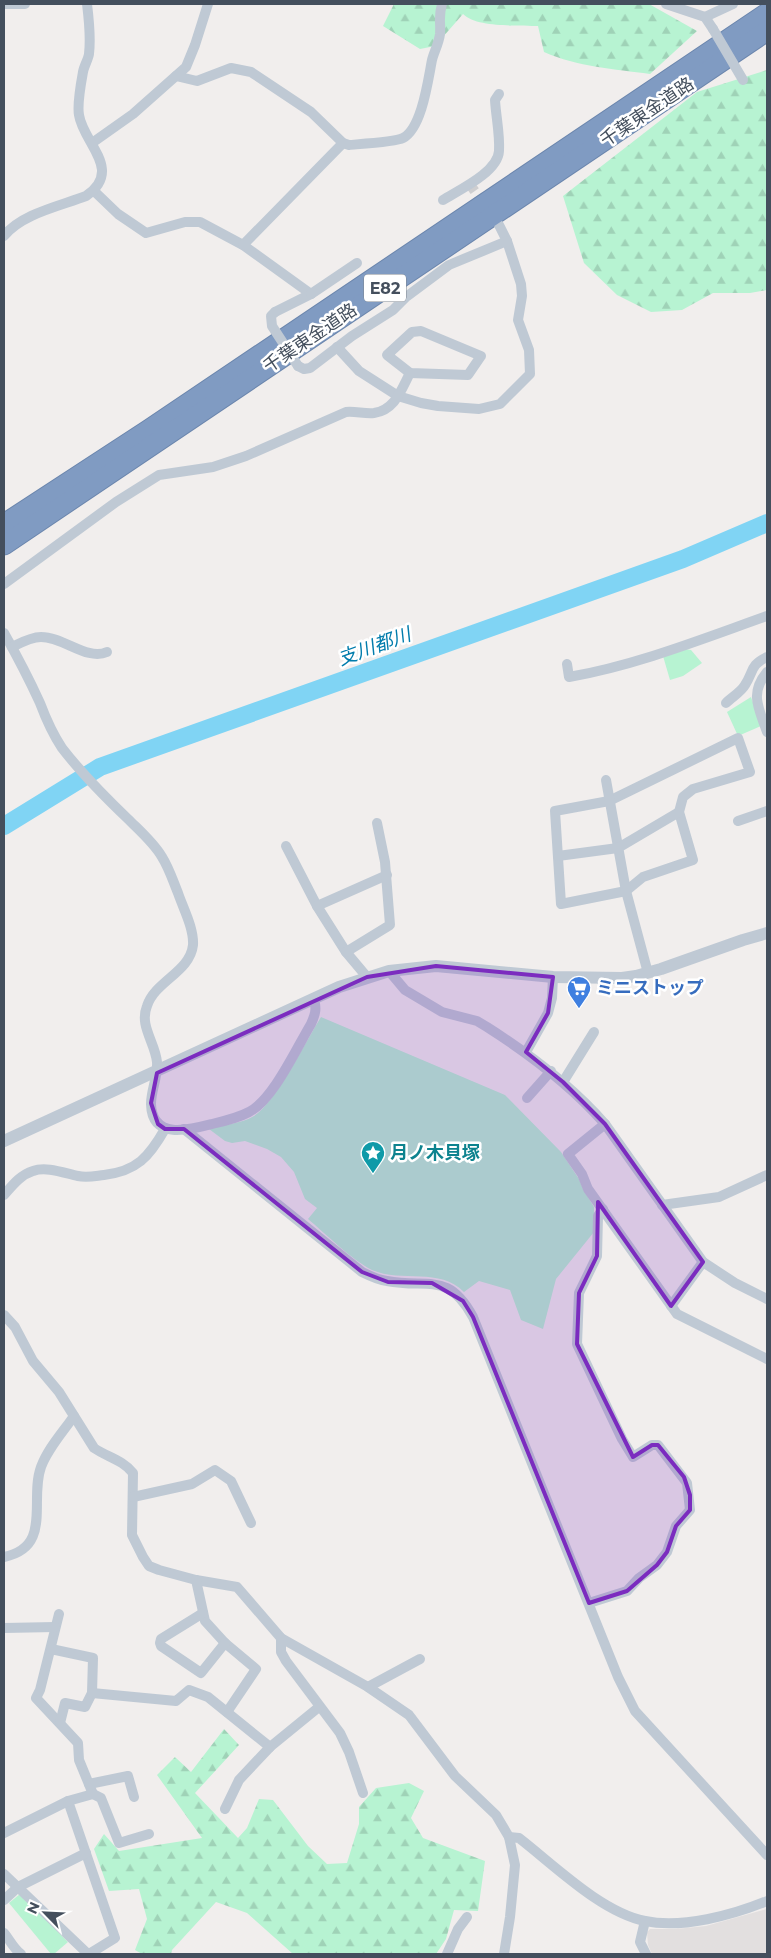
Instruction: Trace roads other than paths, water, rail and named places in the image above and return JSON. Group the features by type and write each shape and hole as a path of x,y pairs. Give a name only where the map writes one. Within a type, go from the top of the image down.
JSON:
{"highway":[{"name":"千葉東金道路","path":"8,521 172,414 767,13"},
{"name":"千葉東金道路","path":"4,545 767,31"}],"street":[{"path":"5,4 25,4"},
{"path":"4,236 11,227 22,220 86,196 94,191 99,183 102,165 78,114 83,72 88,55 90,27 87,4"},
{"path":"92,143 133,114 186,67 192,55 208,4"},
{"path":"176,76 198,81 231,68 251,72 311,112 343,143 349,145 397,140 405,137 412,129 426,97 433,58 440,35 438,19 442,4"},
{"path":"666,4 705,16 743,80"},
{"path":"705,16 733,4"},
{"path":"443,200 491,169 497,161 499,152 495,100 499,94"},
{"path":"243,245 343,143"},
{"path":"94,191 118,214 146,233 185,222 200,222 243,245 311,294"},
{"path":"336,347 359,371 398,396 421,403 479,409 500,404 530,374 529,350 518,320 522,296 521,284 507,241 499,225"},
{"path":"357,263 311,294 275,312 271,316 272,326 298,366 304,369 310,368 336,347 393,310 406,296 449,265 507,241"},
{"path":"421,331 481,356 468,375 410,373 387,355 412,332 421,331"},
{"path":"4,584 116,502 159,475 213,467 246,456 346,412 372,413 381,411 390,407 410,373"},
{"path":"567,664 570,677 587,674 666,651 767,616"},
{"path":"4,633 39,702 50,730 74,763 161,855 192,933 193,944 190,956 152,994 144,1018 157,1060 151,1103 152,1113 158,1124 166,1129 184,1130 235,1118 250,1112 264,1100 311,1024 316,1012 314,1000"},
{"path":"12,647 23,641 41,637 68,643 94,655 99,656 107,652"},
{"path":"726,703 746,684 752,668 758,661 767,657"},
{"path":"767,672 760,681 755,697 767,732"},
{"path":"738,738 750,772 692,789 683,797 679,812 693,860 643,877 626,891 561,904 555,811 609,801 738,738"},
{"path":"606,780 626,891 648,973"},
{"path":"738,821 767,811"},
{"path":"558,856 618,848 679,812"},
{"path":"346,952 390,925 386,875 377,823"},
{"path":"286,846 317,906 346,952 366,977"},
{"path":"317,906 386,875"},
{"path":"4,1142 314,1000 338,987 366,977 389,971 436,966 553,977 622,978 648,973 743,940 767,934"},
{"path":"389,971 405,990 442,1012 477,1021 526,1052 551,1071 588,1105 605,1124 703,1262 735,1283 767,1299"},
{"path":"526,1052 548,1013 552,998 553,977"},
{"path":"563,1082 594,1032"},
{"path":"527,1098 551,1071"},
{"path":"605,1124 568,1154 582,1174 588,1189 677,1314 767,1359"},
{"path":"4,1195 18,1179 35,1170 46,1169 84,1178 126,1171 144,1160 166,1129"},
{"path":"184,1130 362,1272 388,1282 432,1283 450,1290 463,1301 473,1317 618,1677 635,1711 765,1848"},
{"path":"662,1205 719,1197 767,1176"},
{"path":"589,1603 627,1591 639,1578 657,1565 667,1552 676,1526 690,1510 687,1483 658,1446 652,1445 633,1456 622,1439 577,1344 579,1293 597,1256 598,1216 603,1209"},
{"path":"672,1306 703,1262"},
{"path":"4,1315 14,1327 33,1361 59,1392 94,1448 129,1468 133,1473 132,1535 149,1566 196,1580 237,1587 281,1638 368,1687 409,1715 455,1776 496,1815 509,1837 515,1864 504,1954"},
{"path":"4,1557 10,1556 24,1548 32,1539 36,1528 40,1469 48,1452 74,1416"},
{"path":"133,1497 192,1484 215,1470 230,1482 251,1523"},
{"path":"196,1580 205,1621 225,1644 256,1669 227,1712"},
{"path":"59,1614 51,1649 36,1698 78,1743 80,1760 91,1789 101,1798 119,1843 149,1834"},
{"path":"203,1614 161,1639 161,1646 201,1673 225,1644"},
{"path":"4,1628 55,1627"},
{"path":"281,1638 281,1652 286,1661 340,1733 349,1752 363,1793"},
{"path":"51,1649 93,1658 92,1693 85,1707 65,1703 60,1722"},
{"path":"368,1687 420,1659"},
{"path":"92,1693 176,1701 189,1690 208,1697 270,1747"},
{"path":"225,1809 238,1780 270,1747 319,1707"},
{"path":"4,1833 91,1789 128,1776 134,1797"},
{"path":"4,1874 88,1954 115,1938 68,1801"},
{"path":"509,1837 519,1838 582,1890 622,1913 645,1921 660,1923 704,1920 753,1907 767,1901"},
{"path":"4,1900 18,1888 86,1853"},
{"path":"447,1954 458,1929 467,1917"},
{"path":"645,1921 640,1942 646,1954"},
{"path":"4,1933 14,1949 21,1954"}],"waterway":[{"name":"支川都川","path":"4,826 100,767 683,559 767,523"}],"tunnel":[{"path":"469,183 485,206"}],"place":[{"name":"ミニストップ","path":"579,1009"},
{"name":"月ノ木貝塚","path":"373,1174"}]}
